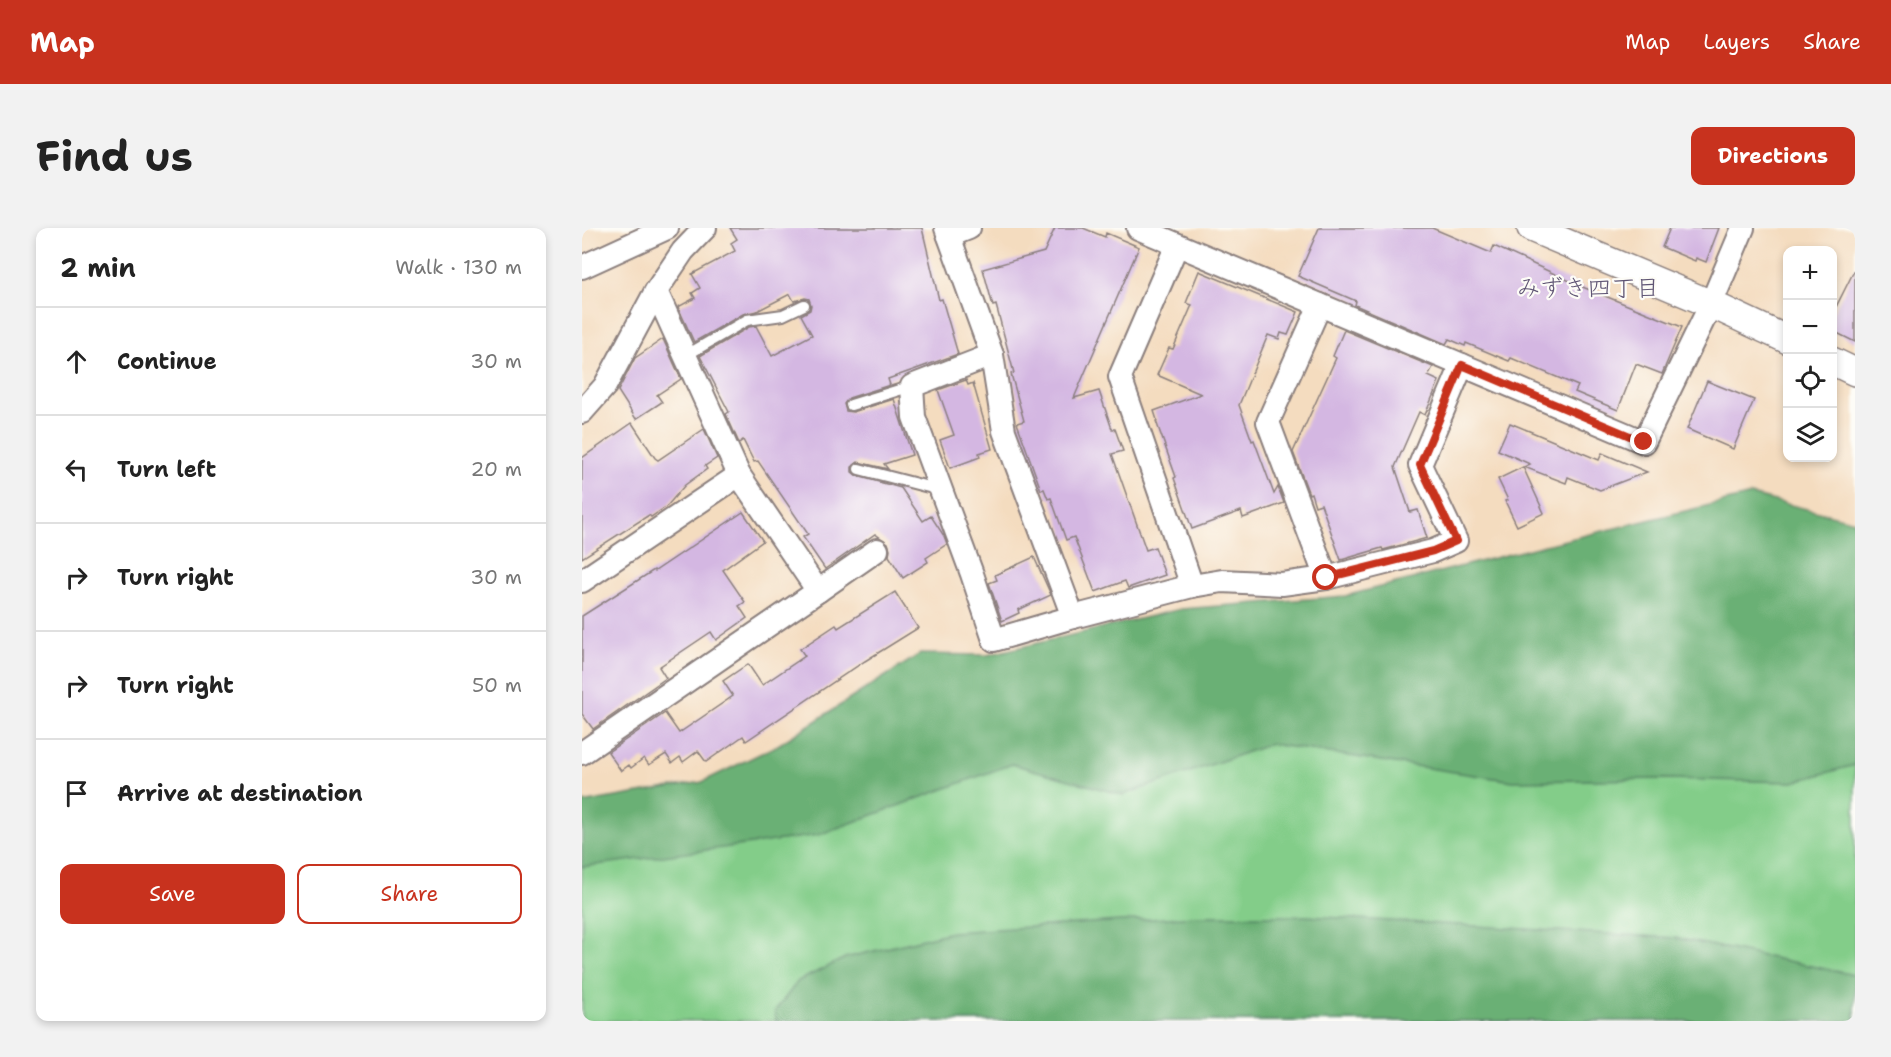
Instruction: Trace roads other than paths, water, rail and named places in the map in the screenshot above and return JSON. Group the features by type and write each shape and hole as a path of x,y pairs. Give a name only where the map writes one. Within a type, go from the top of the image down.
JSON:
{"street":[{"path":"582,267 667,228"},
{"path":"582,412 605,386 656,291 683,251 705,228"},
{"path":"1138,228 1644,442 1711,304 1743,228"},
{"path":"1531,228 1711,304 1783,338"},
{"path":"954,231 992,354 1004,431 1073,617"},
{"path":"1177,245 1120,377 1192,586"},
{"path":"656,291 739,475 818,591"},
{"path":"1320,305 1268,422 1326,578"},
{"path":"992,354 912,386 914,417 994,640 1192,586 1222,581 1282,584 1326,578 1433,551 1456,541 1420,465 1462,365"},
{"path":"1837,363 1855,372"},
{"path":"582,581 739,475"},
{"path":"582,753 877,550"}],"lane":[{"path":"685,356 747,320 783,315 804,305"},
{"path":"851,405 912,386"},
{"path":"860,469 940,490"}],"district":[{"name":"みずき四丁目","path":"1588,288"}]}
